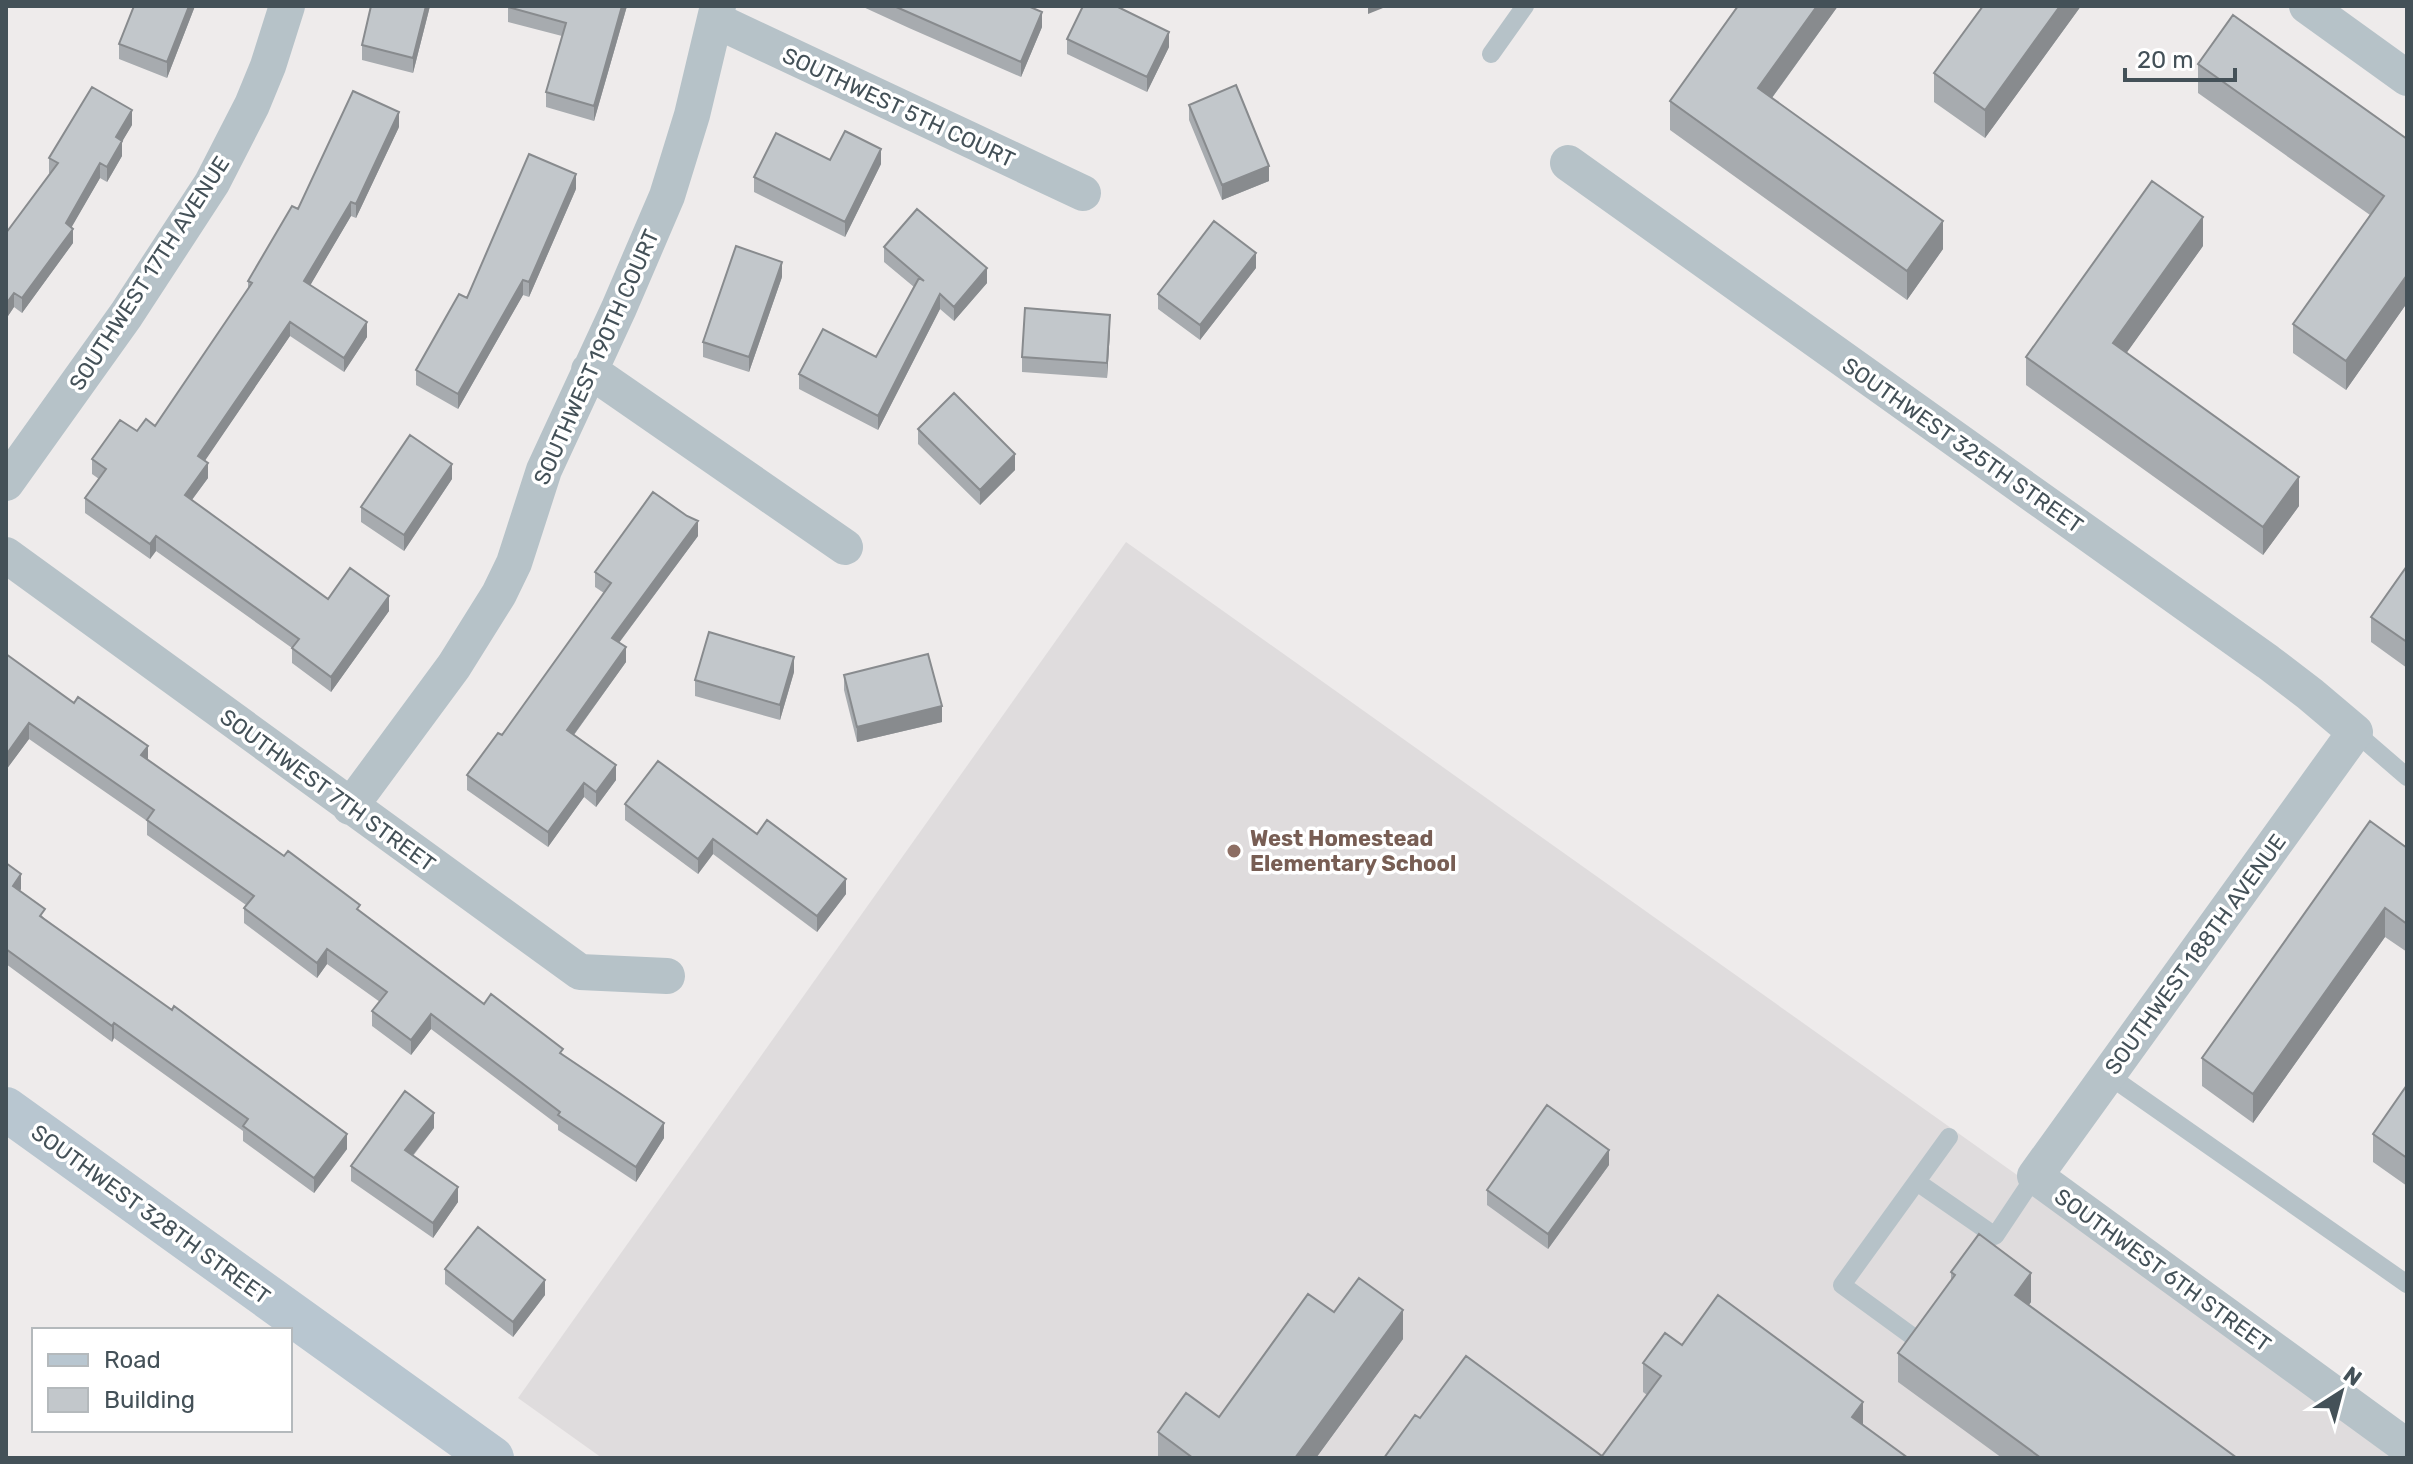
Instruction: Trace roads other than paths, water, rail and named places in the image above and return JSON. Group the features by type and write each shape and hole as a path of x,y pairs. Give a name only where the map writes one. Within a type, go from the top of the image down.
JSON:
{"street":[{"name":"SOUTHWEST 17TH AVENUE","path":"6,483 126,315 212,183 252,105 287,6"},
{"path":"2307,6 2407,78"},
{"name":"SOUTHWEST 5TH COURT","path":"717,13 1083,193"},
{"name":"SOUTHWEST 190TH COURT","path":"350,807 454,666 499,594 522,542 544,470 667,196 692,115 717,13"},
{"name":"SOUTHWEST 325TH STREET","path":"1568,163 2268,662 2355,732"},
{"path":"589,370 845,547"},
{"name":"SOUTHWEST 7TH STREET","path":"6,555 580,972 667,976"},
{"name":"SOUTHWEST 188TH AVENUE","path":"2035,1176 2355,732"},
{"name":"SOUTHWEST 328TH STREET","path":"6,1109 492,1458"},
{"name":"SOUTHWEST 6TH STREET","path":"2035,1176 2407,1447"}],"lane":[{"path":"1491,54 1525,6"},
{"path":"2355,732 2407,777"},
{"path":"2108,1075 2407,1284"},
{"path":"1916,1339 1842,1285 1949,1137"},
{"path":"1917,1182 1995,1236 2035,1176"}],"place":[{"name":"West Homestead Elementary School","path":"1234,851"}]}
